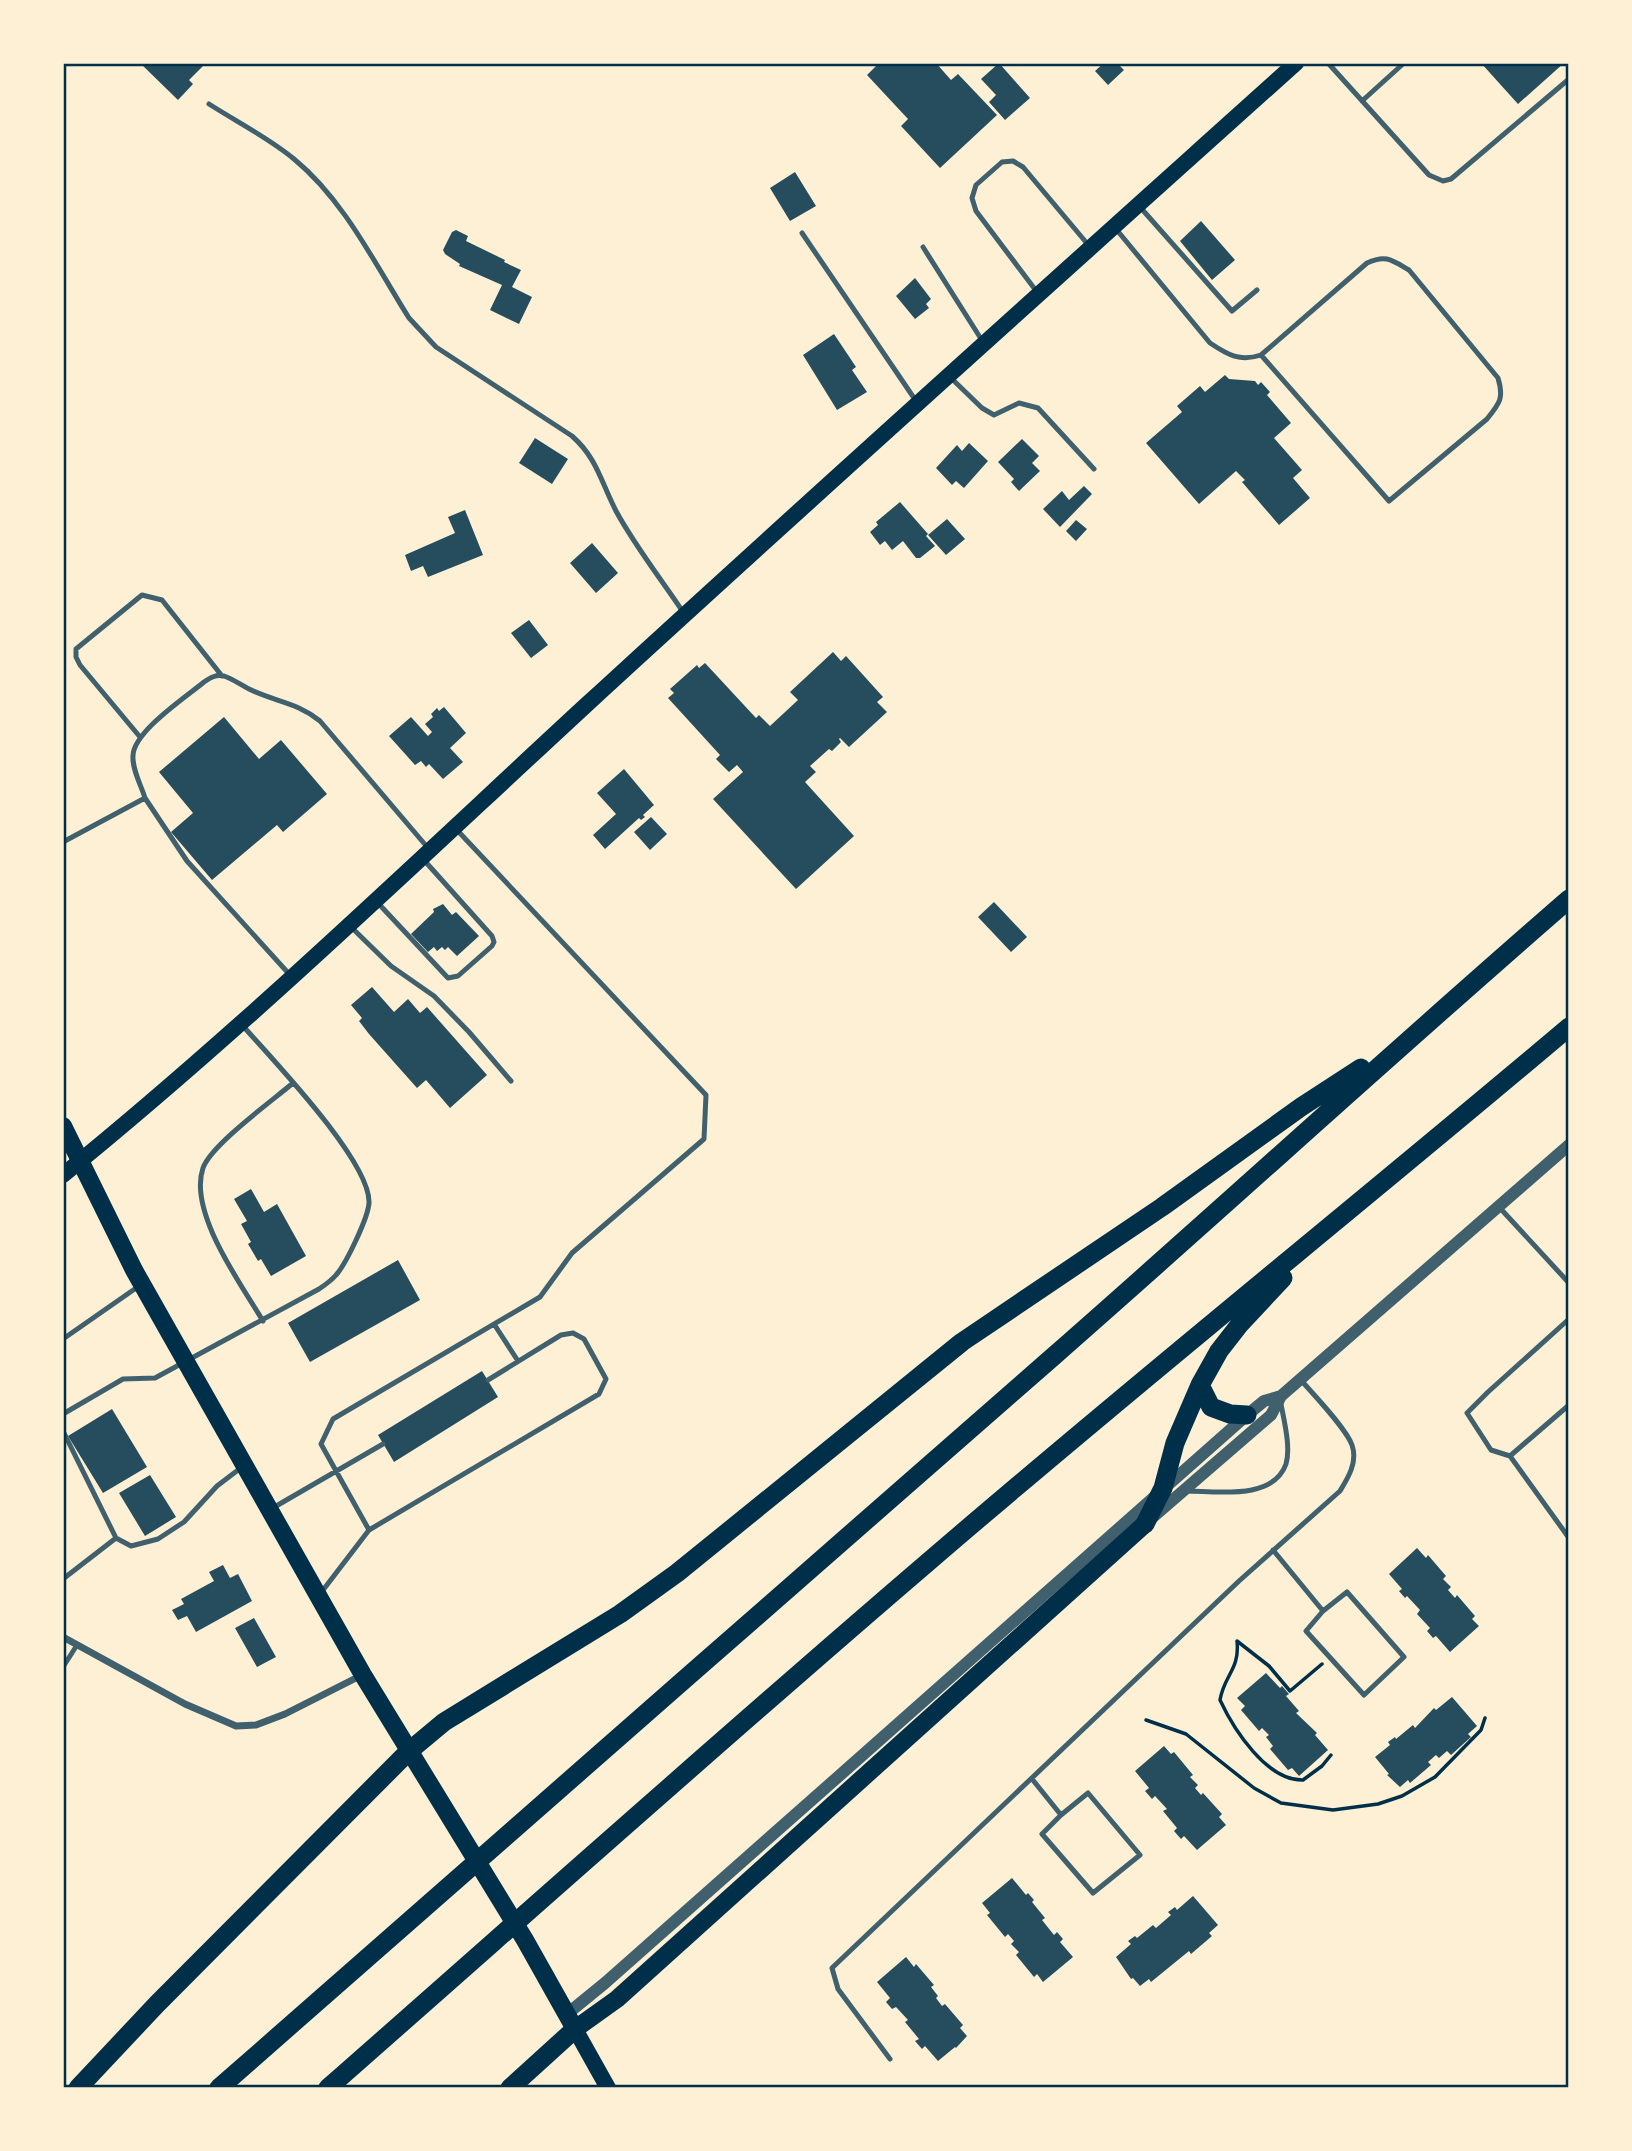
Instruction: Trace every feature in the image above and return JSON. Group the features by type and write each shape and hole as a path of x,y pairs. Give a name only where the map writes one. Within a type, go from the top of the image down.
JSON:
{"highway":[{"path":"219,2088 1188,1239 1412,1035 1569,899"},
{"path":"328,2088 927,1563 1569,1027"},
{"path":"78,2088 157,2004 408,1752 444,1722 620,1614 677,1573 962,1342 1162,1207 1301,1107 1412,1035"},
{"path":"63,1126 142,1284 318,1597 408,1752 571,2021"},
{"path":"510,2088 571,2021 617,1999 1145,1524 1163,1488 1175,1443 1200,1385 1219,1351 1240,1324 1332,1224"},
{"path":"1200,1385 1211,1407 1230,1414 1247,1415"}],"main road":[{"path":"63,1175 128,1123 240,1023 685,614 1296,63"},
{"path":"571,2021 608,2088"}],"street":[{"path":"571,2021 615,1974 1163,1488 1264,1401 1280,1396 1569,1145"},
{"path":"1145,1524 1271,1415 1280,1396"},
{"path":"63,1637 185,1704 236,1726 256,1725 285,1714 363,1675"}],"lane":[{"path":"1328,63 1429,175 1443,181 1451,178 1569,79"},
{"path":"1362,101 1404,63"},
{"path":"209,104 293,158 320,184 338,206 422,335 586,448 617,512 685,614"},
{"path":"1039,294 976,211 972,198 976,185 1002,162 1013,161 1023,167 1091,248"},
{"path":"1138,205 1232,311 1257,290"},
{"path":"1114,227 1210,343 1230,356 1247,360 1261,355 1367,263 1379,257 1390,259 1409,270 1499,378 1503,392 1499,404 1487,419 1389,501 1261,355"},
{"path":"802,233 918,404"},
{"path":"923,247 985,344"},
{"path":"948,376 982,408 994,415 1019,403 1038,408 1094,469"},
{"path":"140,737 80,665 76,649 142,595 162,600 222,676 249,690 294,704 320,721 492,936 494,942 458,976 448,978 374,900"},
{"path":"222,676 212,676 140,737 132,755 145,798 187,861 291,976"},
{"path":"63,842 145,798"},
{"path":"369,1530 321,1444 333,1419 540,1297 572,1253 704,1139 706,1095 454,827"},
{"path":"348,924 391,966 434,996 511,1081"},
{"path":"63,1414 123,1379 155,1378 186,1363 319,1289 337,1274 364,1222 369,1203 367,1188 358,1168 328,1125 240,1023"},
{"path":"263,1321 206,1216 200,1191 203,1167 216,1149 293,1083"},
{"path":"1499,1207 1569,1283"},
{"path":"63,1339 142,1284"},
{"path":"1569,1320 1467,1413 1491,1450 1510,1456 1569,1538"},
{"path":"494,1324 518,1361"},
{"path":"318,1597 369,1530 599,1394 606,1379 584,1339 573,1333 561,1335 488,1380"},
{"path":"890,2059 838,1989 832,1968 1273,1550 1340,1491 1351,1474 1352,1444 1300,1379"},
{"path":"1183,1491 1239,1491 1266,1487 1279,1477 1286,1463 1287,1447 1280,1396"},
{"path":"1510,1456 1569,1405"},
{"path":"63,1431 116,1538 131,1546 158,1539 184,1522 217,1486 244,1466"},
{"path":"270,1510 383,1444"},
{"path":"63,1579 116,1538"},
{"path":"1273,1550 1322,1611"},
{"path":"1347,1592 1404,1657 1364,1695 1306,1631 1322,1611 1347,1592"},
{"path":"63,1667 78,1645"},
{"path":"1032,1779 1061,1815"},
{"path":"1088,1793 1140,1855 1093,1894 1042,1834 1061,1815 1088,1793"}],"path":[{"path":"1329,1658 1290,1691 1269,1666 1237,1641 1237,1662 1220,1700 1232,1724 1248,1744 1269,1767 1284,1778 1303,1780 1322,1766 1331,1755"},
{"path":"1146,1720 1186,1734 1199,1742 1227,1768 1281,1803 1333,1810 1378,1804 1402,1796 1435,1777 1481,1730 1485,1718"}],"building":[{"path":"140,63 201,63 203,66 189,80 193,84 178,100"},
{"path":"879,63 936,63 951,80 958,74 997,115 940,168 901,126 908,119 867,75"},
{"path":"999,63 1030,98 1005,120 989,102 996,95 981,79"},
{"path":"1104,63 1117,63 1124,70 1108,85 1095,71"},
{"path":"1481,63 1564,63 1518,104"},
{"path":"795,172 816,206 790,221 770,188"},
{"path":"1201,221 1235,260 1212,280 1180,241"},
{"path":"456,230 468,236 466,241 521,270 512,287 532,297 519,324 490,310 502,285 459,266 460,264 445,254 443,250 452,232"},
{"path":"915,278 931,299 926,304 929,308 915,319 896,296"},
{"path":"834,334 856,367 852,370 867,392 837,410 803,355"},
{"path":"1225,375 1229,379 1255,381 1258,385 1261,382 1270,392 1267,395 1291,423 1274,438 1302,470 1293,478 1310,498 1279,525 1242,482 1245,480 1236,471 1199,504 1146,443 1182,412 1177,406 1200,386 1205,392"},
{"path":"535,438 568,459 552,484 519,463"},
{"path":"1022,439 1039,456 1032,463 1040,471 1019,491 1011,482 1014,479 998,462"},
{"path":"969,443 988,461 964,488 956,481 952,485 936,468 957,445 962,451"},
{"path":"1084,486 1092,494 1060,527 1043,509 1062,491 1069,500"},
{"path":"900,502 935,546 920,558 916,558 903,541 892,550 885,541 880,545 870,532 878,525 876,522"},
{"path":"465,510 483,555 428,577 423,566 411,571 405,555 455,533 448,517"},
{"path":"947,519 965,539 946,555 928,535"},
{"path":"1076,520 1087,529 1076,541 1066,531"},
{"path":"592,543 618,573 596,593 570,563"},
{"path":"529,620 548,645 531,658 511,633"},
{"path":"833,652 841,661 846,656 883,697 877,702 887,712 849,747 840,738 841,742 832,751 829,749 810,766 816,772 805,782 854,836 796,889 713,799 743,772 737,765 729,772 716,759 720,755 668,698 674,693 670,689 697,665 699,668 705,663 756,718 759,715 770,726 798,700 790,692"},
{"path":"444,707 466,733 450,748 463,762 443,779 429,764 426,767 421,761 415,765 389,736 411,717 428,736 432,732 425,724 433,717 431,714 437,708 439,711"},
{"path":"224,717 259,759 281,740 327,794 283,832 277,825 212,880 171,832 193,813 159,772"},
{"path":"624,769 654,805 643,815 645,817 641,820 639,818 605,849 593,835 616,814 597,793"},
{"path":"651,817 667,834 650,850 634,832"},
{"path":"994,902 1027,937 1011,952 978,917"},
{"path":"443,904 452,915 456,912 479,936 457,956 448,947 437,951 434,947 428,952 411,934 434,912 433,909"},
{"path":"372,987 394,1012 408,999 420,1013 427,1007 487,1075 450,1108 426,1080 417,1088 369,1034 359,1021 362,1018 351,1005"},
{"path":"251,1189 264,1212 277,1204 306,1256 271,1276 248,1244 251,1242 241,1224 247,1221 234,1199"},
{"path":"398,1260 420,1300 310,1362 288,1323"},
{"path":"482,1371 498,1397 394,1462 378,1435"},
{"path":"112,1409 147,1467 103,1493 68,1436"},
{"path":"150,1475 176,1517 145,1536 119,1493"},
{"path":"1417,1548 1426,1558 1428,1555 1446,1576 1443,1579 1451,1587 1448,1590 1455,1598 1457,1595 1475,1616 1472,1619 1479,1626 1450,1652 1436,1636 1433,1638 1427,1631 1430,1628 1417,1614 1420,1610 1407,1596 1405,1598 1399,1591 1402,1589 1389,1574"},
{"path":"223,1565 230,1578 238,1574 252,1601 196,1632 187,1616 178,1620 172,1610 184,1604 181,1599 214,1581 209,1572"},
{"path":"254,1618 276,1657 257,1667 235,1628"},
{"path":"1266,1673 1289,1694 1286,1696 1299,1711 1296,1713 1317,1733 1315,1735 1328,1750 1299,1776 1292,1768 1288,1770 1270,1749 1273,1746 1266,1737 1269,1735 1262,1728 1259,1731 1241,1710 1245,1706 1237,1698"},
{"path":"1452,1697 1477,1726 1468,1734 1471,1737 1451,1755 1447,1751 1439,1758 1436,1755 1428,1762 1431,1765 1410,1783 1408,1780 1400,1787 1387,1775 1389,1774 1375,1757 1390,1745 1388,1742 1413,1725 1415,1728 1434,1708 1436,1710"},
{"path":"1164,1746 1171,1754 1174,1752 1193,1775 1190,1777 1198,1785 1195,1788 1222,1814 1219,1817 1226,1825 1197,1850 1184,1836 1181,1839 1174,1831 1177,1828 1163,1811 1167,1809 1155,1796 1152,1799 1145,1791 1149,1788 1135,1771"},
{"path":"1012,1878 1026,1895 1028,1893 1034,1900 1032,1902 1045,1918 1042,1920 1054,1935 1057,1932 1063,1939 1060,1942 1073,1957 1043,1982 1037,1974 1034,1977 1016,1955 1019,1952 1011,1944 1014,1941 1008,1934 1005,1937 987,1915 990,1913 982,1903"},
{"path":"1193,1896 1218,1925 1209,1933 1212,1936 1151,1982 1149,1979 1140,1986 1131,1979 1116,1957 1131,1944 1128,1941 1135,1936 1137,1938 1153,1925 1156,1928 1171,1915 1168,1912 1175,1907 1177,1910"},
{"path":"906,1957 914,1967 916,1964 934,1985 931,1987 938,1996 936,1998 942,2006 945,2004 963,2025 960,2028 967,2036 938,2061 925,2046 922,2049 915,2041 919,2039 905,2022 908,2020 896,2007 892,2009 886,2002 890,1998 877,1982"}]}
